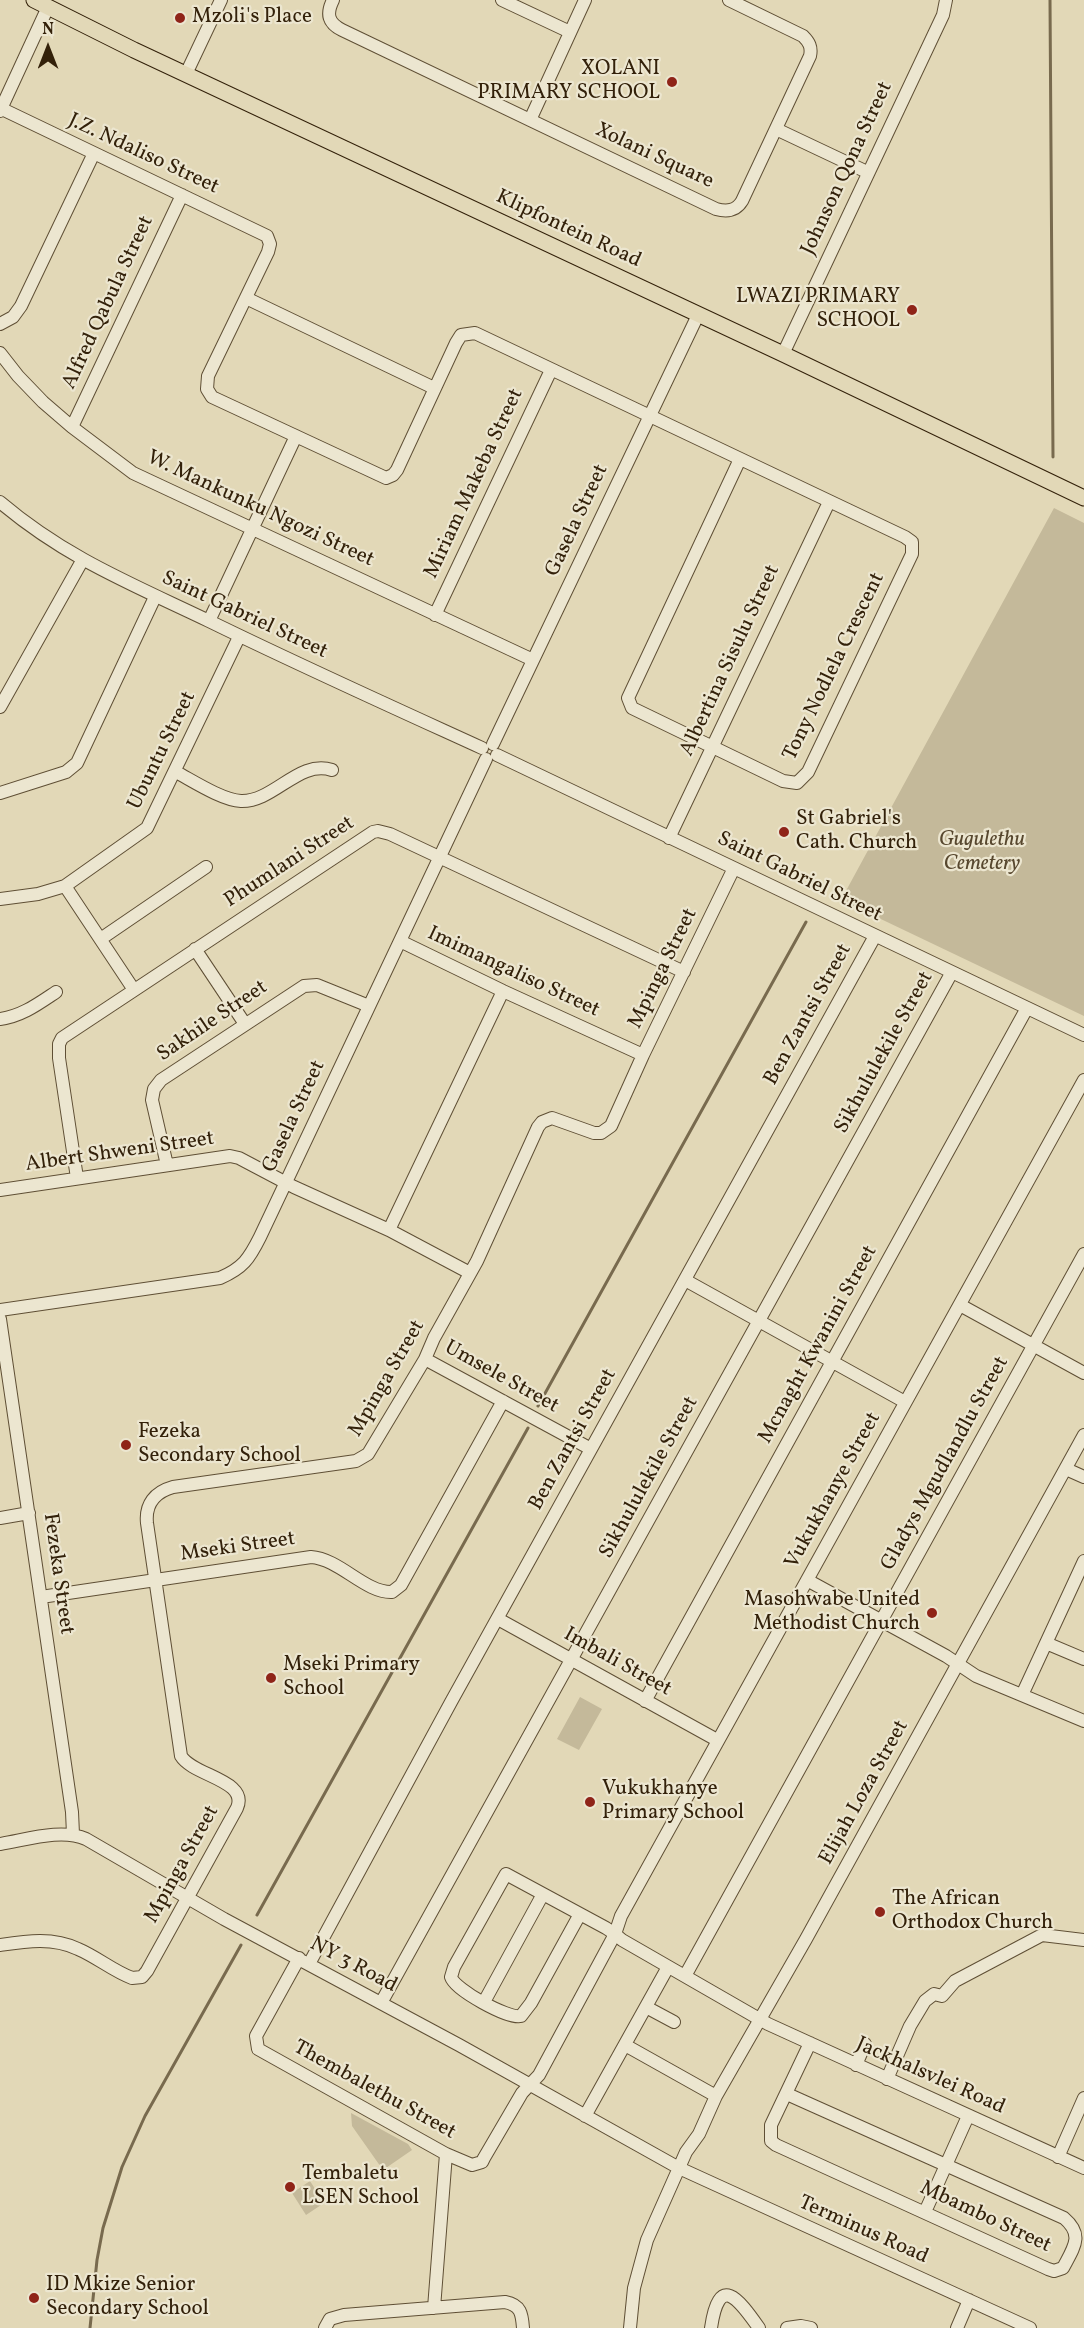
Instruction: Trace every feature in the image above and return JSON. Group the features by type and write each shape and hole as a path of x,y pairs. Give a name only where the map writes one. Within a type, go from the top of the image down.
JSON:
{"main road":[{"name":"Klipfontein Road","path":"34,0 186,74 1083,496"}],"street":[{"path":"186,74 221,0"},
{"name":"Xolani Square","path":"333,0 328,15 331,22 338,28 724,211 732,210 741,204 810,56 810,45 800,34 729,0"},
{"path":"502,0 570,32"},
{"path":"530,120 585,0"},
{"name":"Johnson Qona Street","path":"783,354 943,15 946,0"},
{"path":"0,109 48,7"},
{"name":"J.Z. Ndaliso Street","path":"0,109 262,232 268,238 268,252 246,298"},
{"path":"776,129 867,172"},
{"path":"0,324 13,317 21,306 94,153"},
{"name":"Alfred Qabula Street","path":"72,427 182,195"},
{"path":"434,388 246,298 208,376 208,392 212,397 382,477 390,477 396,470 459,338 470,333 478,334 829,502"},
{"name":"Gasela Street","path":"0,1310 220,1278 237,1270 251,1254 698,315"},
{"name":"W. Mankunku Ngozi Street","path":"0,353 25,383 72,427 134,473 533,660"},
{"name":"Miriam Makeba Street","path":"435,615 551,370"},
{"path":"209,621 296,436"},
{"name":"Tony Nodlela Crescent","path":"740,459 628,698 632,708 783,781 797,783 808,772 912,554 912,542 829,502"},
{"name":"Saint Gabriel Street","path":"0,502 27,524 82,561 155,597 489,751 1084,1035"},
{"name":"Albertina Sisulu Street","path":"669,838 829,502"},
{"path":"0,707 82,561"},
{"path":"0,793 66,772 77,763 155,597"},
{"name":"Ubuntu Street","path":"0,899 38,894 65,886 147,828 176,772 239,637"},
{"path":"176,772 223,796 240,801 260,797 317,768 332,770"},
{"name":"Phumlani Street","path":"77,1178 59,1058 59,1044 68,1032 373,832 384,832 440,857 684,972"},
{"path":"102,938 206,867"},
{"name":"Mpinga Street","path":"0,1945 41,1940 63,1943 77,1948 128,1977 138,1978 147,1971 237,1808 240,1798 232,1787 190,1765 182,1755 155,1580 147,1517 148,1507 158,1494 173,1487 349,1462 364,1457 374,1447 425,1359 470,1273 521,1161 542,1122 558,1118 589,1132 601,1133 607,1130 617,1115 643,1055 734,868"},
{"path":"65,886 102,938 134,990"},
{"name":"Ben Zantsi Street","path":"304,1961 498,1619 875,936"},
{"name":"Imimangaliso Street","path":"400,941 502,992 643,1055"},
{"path":"195,949 245,1024"},
{"name":"Sikhululekile Street","path":"381,2003 952,972"},
{"name":"Sakhile Street","path":"167,1165 152,1100 154,1089 161,1080 297,990 310,985 323,987 369,1006"},
{"path":"0,1020 28,1010 56,992"},
{"path":"389,1230 502,992"},
{"name":"Mcnaght Kwanini Street","path":"645,1701 1027,1008"},
{"name":"Vukukhanye Street","path":"615,1934 621,1916 717,1740 1084,1080"},
{"name":"Albert Shweni Street","path":"0,1190 230,1156 239,1158 389,1230 470,1273"},
{"name":"Gladys Mgudlandlu Street","path":"685,1976 1084,1254"},
{"path":"685,1280 833,1360 905,1402"},
{"path":"960,1305 1084,1373"},
{"name":"Fezeka Street","path":"0,1319 5,1376 29,1513 72,1812 73,1834"},
{"name":"Umsele Street","path":"425,1359 591,1449"},
{"name":"Mseki Street","path":"41,1597 311,1557 324,1560 381,1590 392,1592 398,1589 503,1401"},
{"name":"Elijah Loza Street","path":"630,2328 634,2289 647,2240 686,2152 699,2134 716,2096 806,1939 1084,1435"},
{"path":"1066,1469 1084,1477"},
{"path":"0,1518 29,1513"},
{"path":"1022,1695 1084,1561"},
{"path":"807,1580 981,1678 1084,1721"},
{"name":"Imbali Street","path":"498,1619 717,1740"},
{"path":"1046,1643 1084,1659"},
{"path":"0,1844 73,1834"},
{"name":"NY 3 Road","path":"73,1834 96,1844 187,1898 679,2168"},
{"path":"580,1914 527,2011 521,2016 509,2016 457,1987 451,1977 453,1967 506,1874 580,1914 615,1934 621,1940 760,2018"},
{"path":"484,2002 543,1894"},
{"name":"Thembalethu Street","path":"304,1961 256,2036 258,2049 446,2154 472,2165 482,2162 521,2095 539,2075 615,1934"},
{"path":"887,2079 910,2026 925,2001 933,1995 942,1996 955,1981 1042,1935 1084,1940"},
{"path":"585,2116 668,1967"},
{"path":"646,2007 674,2022"},
{"name":"Jackhalsvlei Road","path":"760,2018 768,2024 856,2065 1084,2168"},
{"name":"Mbambo Street","path":"788,2094 1064,2218 1078,2231 1078,2240 1063,2268 1054,2271 771,2141 770,2132 810,2043"},
{"path":"856,2065 865,2044"},
{"path":"625,2045 716,2096"},
{"path":"1059,2157 1083,2102"},
{"path":"926,2212 968,2116"},
{"path":"434,2308 446,2154"},
{"name":"Terminus Road","path":"679,2168 1030,2328"},
{"path":"711,2328 716,2302 729,2295 741,2301 759,2328"},
{"path":"957,2328 969,2300"},
{"path":"325,2328 330,2319 344,2315 511,2303 520,2310 523,2328"},
{"path":"787,2328 804,2327"}],"green space":[{"name":"Gugulethu Cemetery","path":"1054,508 1084,523 1084,1016 841,900"},
{"path":"580,1697 602,1709 579,1750 557,1739"},
{"path":"351,2113 408,2144 412,2150 383,2170 352,2126"},
{"path":"310,2181 324,2203 306,2215 292,2193"}],"waterway":[{"path":"1050,0 1053,457"},
{"path":"538,1406 806,922"},
{"path":"257,1915 528,1428"},
{"path":"90,2328 97,2260 103,2228 122,2167 145,2116 241,1945"}],"place":[{"name":"Mzoli's Place","path":"180,18"},
{"name":"XOLANI PRIMARY SCHOOL","path":"672,82"},
{"name":"LWAZI PRIMARY SCHOOL","path":"912,310"},
{"name":"St Gabriel's Cath. Church","path":"784,832"},
{"name":"Fezeka Secondary School","path":"126,1445"},
{"name":"Masohwabe United Methodist Church","path":"932,1613"},
{"name":"Mseki Primary School","path":"271,1678"},
{"name":"Vukukhanye Primary School","path":"590,1802"},
{"name":"The African Orthodox Church","path":"880,1912"},
{"name":"Tembaletu LSEN School","path":"290,2187"},
{"name":"ID Mkize Senior Secondary School","path":"34,2298"}]}
